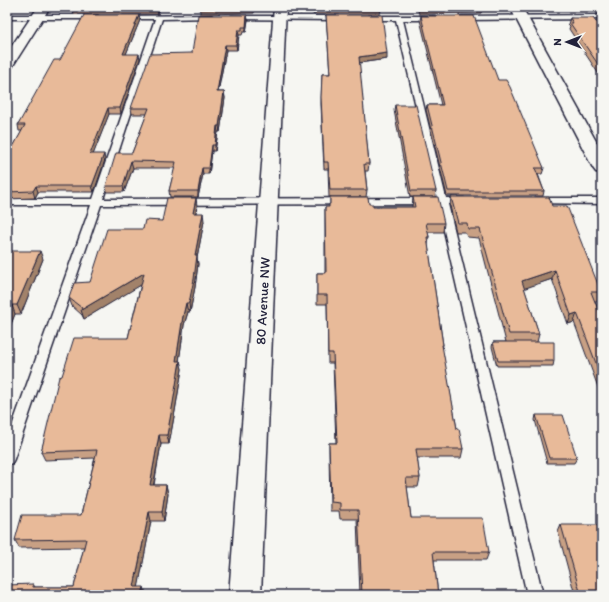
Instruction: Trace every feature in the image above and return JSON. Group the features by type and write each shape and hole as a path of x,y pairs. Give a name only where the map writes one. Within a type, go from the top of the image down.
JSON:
{"street":[{"path":"7,64 41,12"},
{"name":"80 Avenue NW","path":"245,595 280,12"},
{"path":"519,12 602,168"}],"lane":[{"path":"7,17 41,12 104,17"},
{"path":"120,17 159,17 280,12 344,18"},
{"path":"451,18 519,12 602,18"},
{"path":"7,459 97,202 159,17"},
{"path":"360,18 444,18"},
{"path":"399,18 444,201 535,595"},
{"path":"7,202 475,201"},
{"path":"523,201 602,201"}],"building":[{"path":"75,7 158,7 157,10 73,10"},
{"path":"200,7 254,7 254,9 199,10"},
{"path":"313,7 380,7 381,10 313,10"},
{"path":"418,7 481,7 482,9 419,10"},
{"path":"84,15 139,15 123,54 139,54 120,108 108,108 90,154 104,154 92,186 36,186 33,191 7,192 7,158 25,125 18,125 54,60 60,60"},
{"path":"198,15 247,15 246,27 242,27 242,30 238,30 236,45 225,45 217,92 224,92 219,126 217,126 215,145 212,145 209,168 202,168 198,191 169,191 176,162 131,161 123,186 106,186 116,153 132,153 149,108 131,108 150,54 192,53"},
{"path":"326,15 382,15 387,53 359,57 369,164 364,164 367,190 330,190 328,162 324,162 321,97 322,74 330,74"},
{"path":"421,16 474,16 498,80 506,80 510,87 544,168 535,168 544,191 448,191 427,105 443,105"},
{"path":"570,18 593,18 596,22 602,22 602,70 570,23 573,23"},
{"path":"395,105 416,105 436,191 411,191"},
{"path":"330,197 368,197 369,204 373,204 373,207 415,207 413,197 438,197 444,223 426,223 429,237 427,237 442,345 457,429 459,429 463,449 416,449 420,478 406,478 411,518 483,518 489,552 433,552 438,595 362,595 358,510 340,510 340,503 331,502 329,443 337,443 333,353 328,353 327,295 317,295 317,273 326,273 325,207 329,207"},
{"path":"451,197 549,197 552,206 567,206 601,292 591,292 602,319 602,379 577,313 571,315 555,270 522,281 539,334 509,334 480,229 468,229 467,223 458,223"},
{"path":"167,198 196,198 193,213 203,213 195,255 197,255 194,279 189,303 186,303 183,316 176,361 180,361 167,435 159,435 150,485 166,485 162,512 149,512 134,587 144,587 142,595 7,595 7,585 33,584 33,587 74,587 86,539 15,540 22,515 81,515 97,450 41,452 59,377 62,376 74,338 128,338 144,273 81,310 82,308 69,298 74,283 90,282 107,229 143,229 145,220 162,221"},
{"path":"7,251 40,251 17,305 12,305 7,317"},
{"path":"493,342 554,342 554,361 498,361"},
{"path":"536,415 563,415 577,458 549,458"},
{"path":"561,525 598,525 602,537 602,595 581,595"}]}
